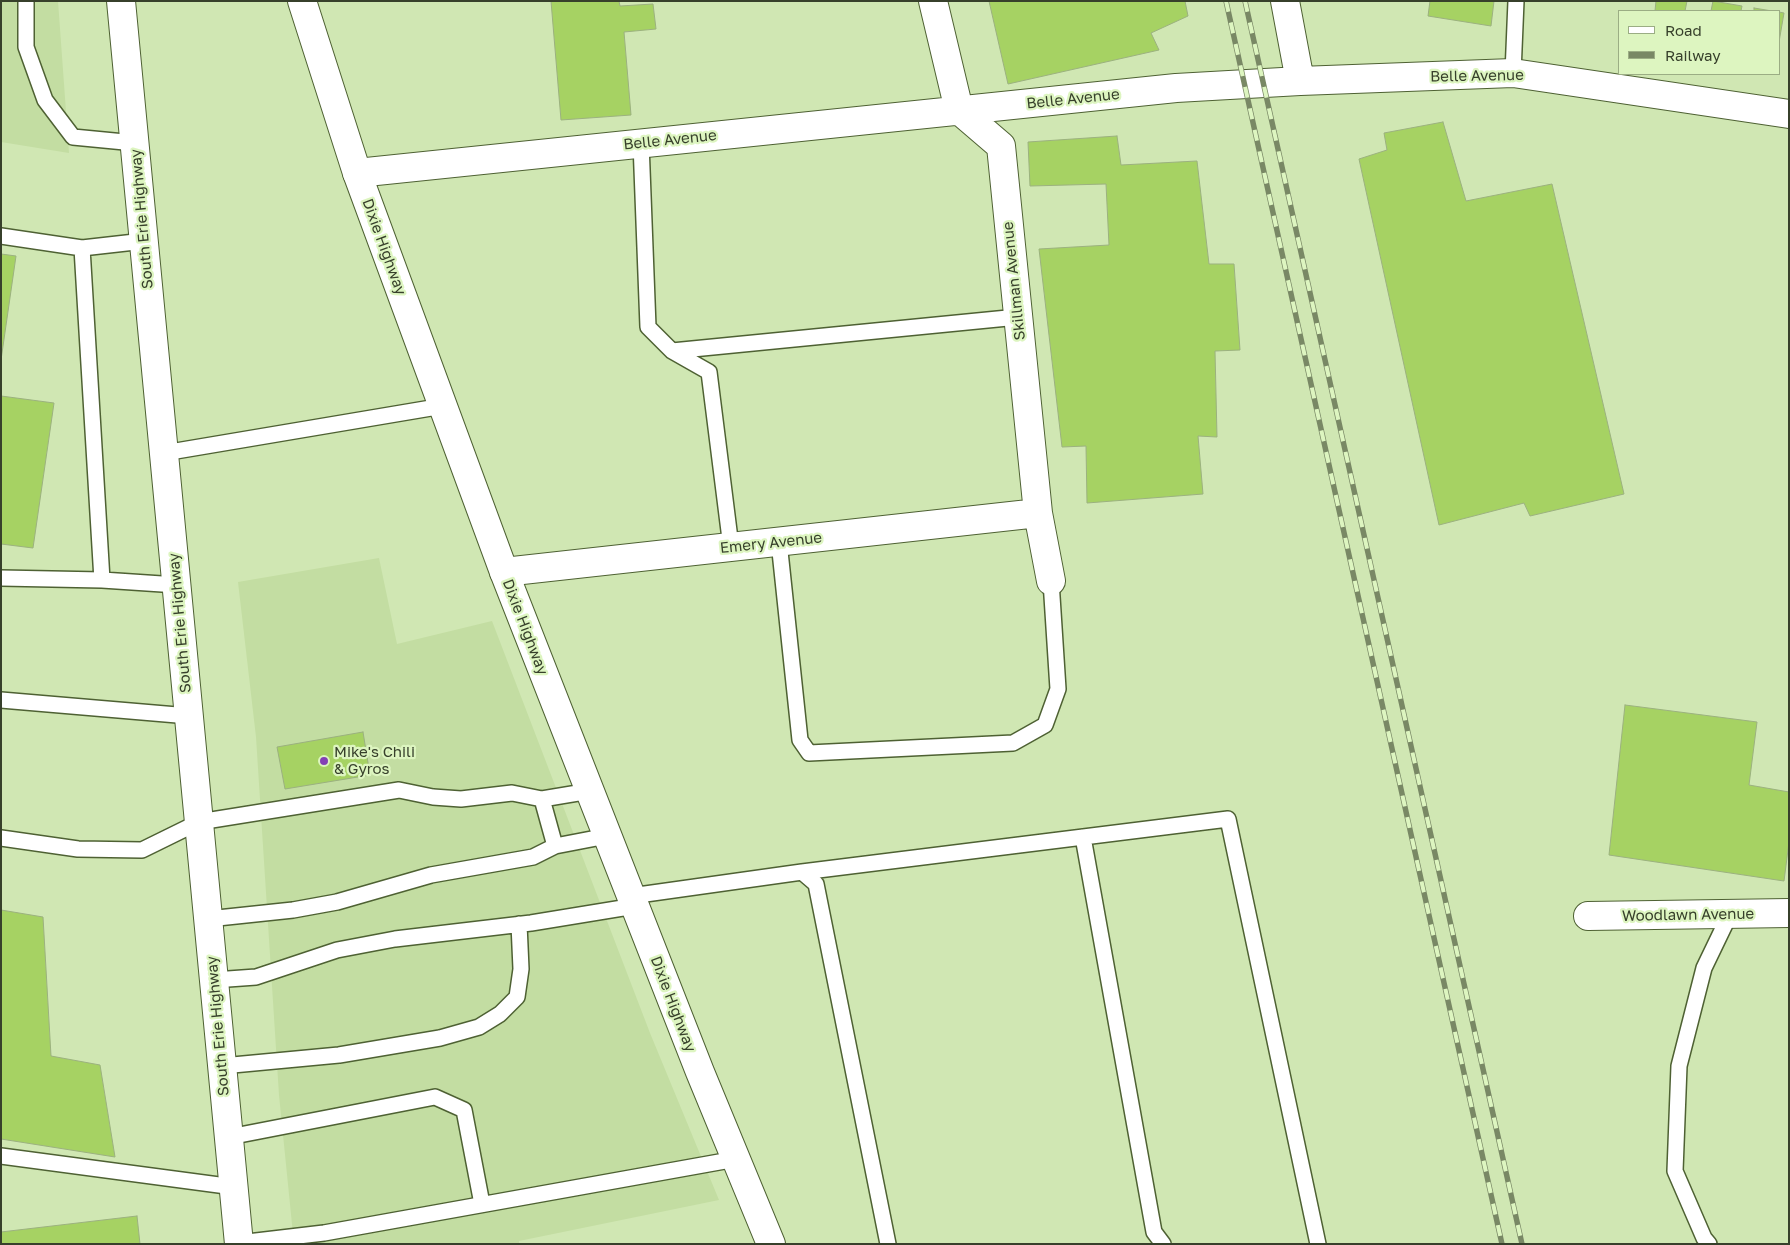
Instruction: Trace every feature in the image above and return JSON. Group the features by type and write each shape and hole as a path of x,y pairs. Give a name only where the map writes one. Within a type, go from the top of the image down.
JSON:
{"street":[{"name":"South Erie Highway","path":"122,1 239,1243"},
{"name":"Dixie Highway","path":"302,1 357,173 504,572 607,836 771,1244"},
{"path":"933,1 959,110"},
{"path":"1285,1 1300,81"},
{"name":"Belle Avenue","path":"357,173 1176,88 1300,81 1513,73 1789,114"},
{"name":"Skillman Avenue","path":"959,110 1001,146 1038,513 1051,581"},
{"name":"Emery Avenue","path":"504,572 1038,513"},
{"name":"Woodlawn Avenue","path":"1588,916 1789,913"}],"lane":[{"path":"26,1 26,47 45,100 73,137 135,143"},
{"path":"1513,73 1516,1"},
{"path":"641,143 648,327 672,352 709,372 731,547"},
{"path":"1,236 82,248 144,241"},
{"path":"82,248 102,580"},
{"path":"672,352 1018,317"},
{"path":"164,453 443,406"},
{"path":"779,542 800,740 809,753 1013,743 1045,725 1058,689 1051,581"},
{"path":"1,578 176,584"},
{"path":"1,700 189,716"},
{"path":"1,838 78,848 142,850 199,822 399,790 434,797 461,799 512,793 542,799 590,791"},
{"path":"542,799 555,846"},
{"path":"214,980 256,976 337,950 395,939 519,924 633,901 802,872 1228,819 1318,1244"},
{"path":"208,919 293,910 337,902 430,875 533,857 555,846 607,836"},
{"path":"1083,837 1154,1232 1163,1244"},
{"path":"802,872 816,884 888,1244"},
{"path":"1709,1244 1704,1238 1675,1170 1679,1066 1704,968 1730,914"},
{"path":"222,1066 339,1055 440,1038 479,1026 500,1014 517,997 521,969 519,924"},
{"path":"229,1137 434,1098 464,1110 482,1204"},
{"path":"1,1156 234,1187"},
{"path":"239,1243 324,1232 736,1159"}],"shaded area":[{"path":"1,1 58,1 69,153 1,142"},
{"path":"379,558 397,644 492,621 650,1033 719,1200 519,1241 519,1244 294,1244 279,1095 256,737 238,582"}],"building":[{"path":"551,1 619,1 620,6 653,4 656,29 624,32 631,115 561,120"},
{"path":"989,1 1185,1 1188,16 1151,33 1159,50 1008,84"},
{"path":"1430,1 1494,1 1491,26 1428,16"},
{"path":"1656,1 1687,1 1685,10 1655,10"},
{"path":"1713,1 1742,6 1741,10 1711,10"},
{"path":"1780,12 1784,13 1780,36"},
{"path":"1443,122 1466,201 1552,184 1624,494 1530,516 1524,503 1439,525 1359,159 1387,150 1384,133"},
{"path":"1117,136 1121,165 1197,161 1209,264 1234,264 1240,350 1215,351 1217,437 1198,436 1203,494 1087,503 1086,446 1062,447 1039,249 1109,245 1106,184 1030,186 1028,142"},
{"path":"1,254 16,256 1,360"},
{"path":"1,396 54,403 33,548 1,544"},
{"path":"1625,705 1757,722 1749,785 1789,792 1789,842 1784,881 1609,855"},
{"name":"Mike's Chili & Gyros","path":"363,732 370,775 285,789 277,747"},
{"path":"1,910 43,917 51,1056 100,1065 115,1157 1,1139"},
{"path":"137,1216 140,1244 1,1244 1,1232"}],"railway":[{"path":"1226,1 1502,1244"},
{"path":"1245,1 1522,1244"}],"place":[{"name":"Mike's Chili & Gyros","path":"324,761"}]}
